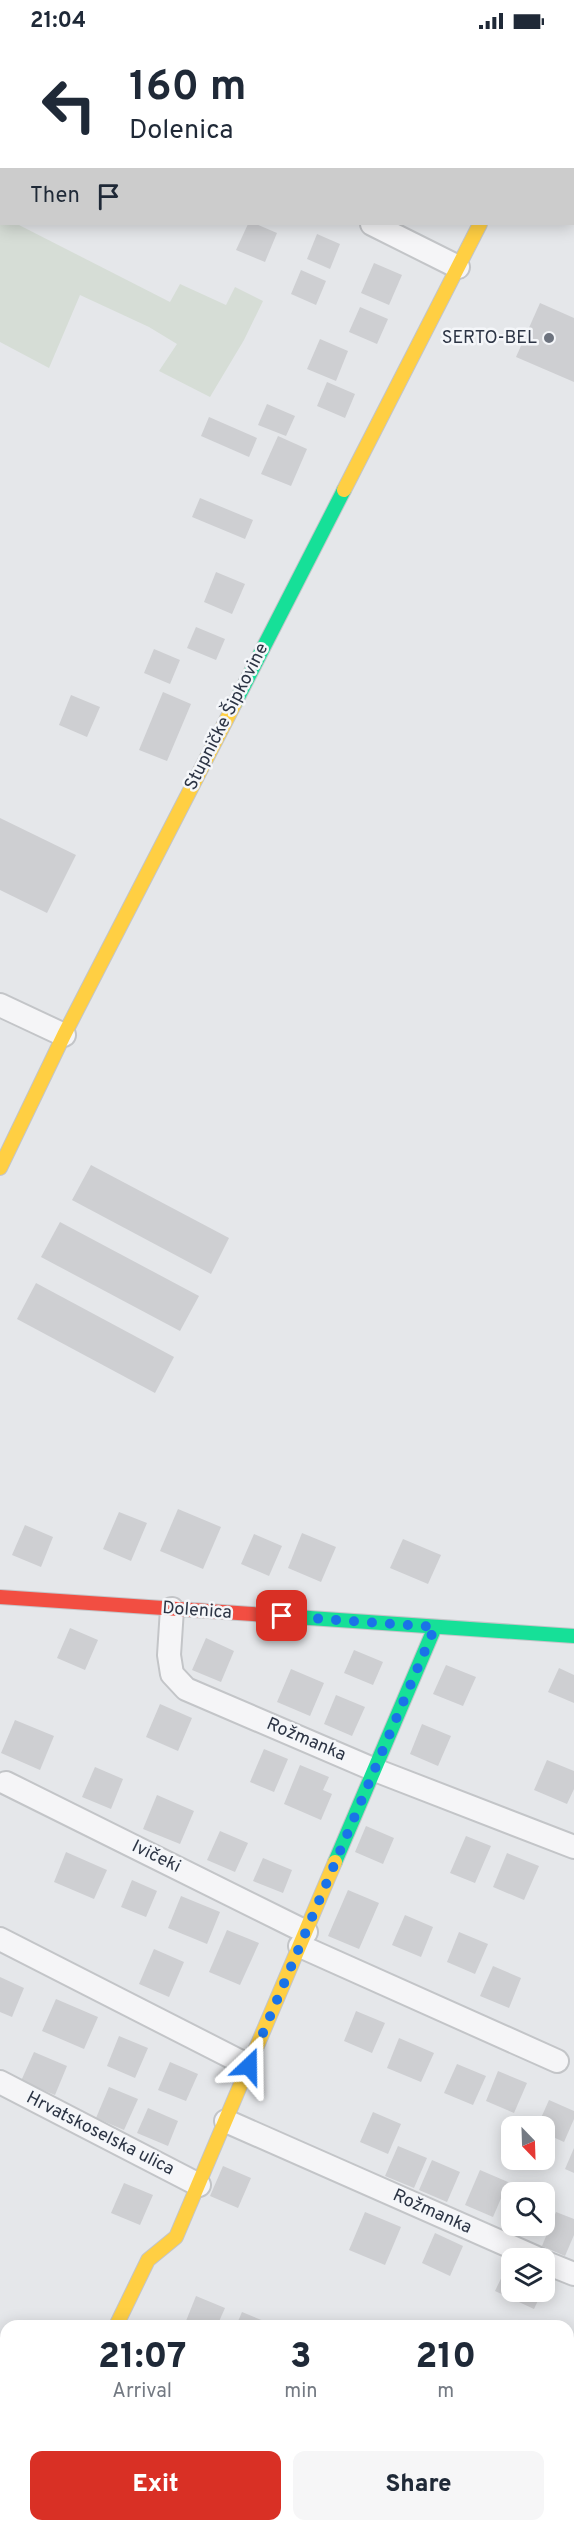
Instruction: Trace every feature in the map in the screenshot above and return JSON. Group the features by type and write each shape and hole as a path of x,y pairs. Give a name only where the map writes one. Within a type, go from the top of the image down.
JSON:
{"street":[{"path":"374,225 458,267"},
{"name":"Stupničke Šipkovine","path":"0,1168 64,1035 479,225"},
{"path":"0,1005 64,1035"},
{"name":"Dolenica","path":"0,1597 574,1636"},
{"name":"Rožmanka","path":"172,1609 169,1655 172,1674 186,1689 375,1770 574,1847"},
{"path":"119,2320 148,2260 176,2237 435,1627"},
{"name":"Ivičeki","path":"6,1783 303,1939 558,2061"},
{"path":"0,1939 249,2066"},
{"name":"Hrvatskoselska ulica","path":"0,2082 199,2186"},
{"name":"Rožmanka","path":"226,2121 513,2248"},
{"path":"555,2266 574,2274"}],"shaded area":[{"path":"0,225 19,225 170,302 180,284 226,305 235,287 263,301 244,340 210,397 159,371 177,344 149,327 80,295 49,368 0,342"}],"building":[{"path":"248,225 258,225 277,233 265,262 236,250"},
{"path":"317,234 340,244 330,269 307,259"},
{"path":"374,263 402,275 389,305 361,293"},
{"path":"301,270 326,281 316,305 291,294"},
{"name":"SERTO-BEL","path":"540,303 574,318 574,382 516,357"},
{"path":"360,307 388,319 377,344 349,332"},
{"path":"320,339 348,351 336,381 307,369"},
{"path":"327,382 355,394 345,418 317,406"},
{"path":"267,404 295,416 286,436 258,425"},
{"path":"209,417 257,438 249,457 201,436"},
{"path":"278,436 307,449 291,486 261,474"},
{"path":"200,498 253,520 245,539 192,517"},
{"path":"216,572 245,584 232,614 204,602"},
{"path":"196,627 225,639 216,660 187,648"},
{"path":"154,649 180,660 170,684 144,673"},
{"path":"163,692 191,704 167,761 139,750"},
{"path":"71,695 100,707 87,737 59,725"},
{"path":"0,818 76,855 47,913 0,890"},
{"path":"91,1165 229,1238 211,1274 72,1200"},
{"path":"60,1222 199,1296 180,1331 41,1257"},
{"path":"36,1283 174,1357 155,1393 17,1319"},
{"path":"178,1509 221,1527 203,1569 160,1551"},
{"path":"119,1512 147,1523 131,1561 103,1549"},
{"path":"25,1525 53,1537 41,1567 12,1555"},
{"path":"302,1533 336,1547 321,1582 288,1568"},
{"path":"254,1534 282,1546 269,1576 241,1564"},
{"path":"403,1539 441,1555 428,1584 390,1568"},
{"path":"70,1628 98,1640 85,1670 57,1658"},
{"path":"206,1638 234,1651 221,1682 192,1670"},
{"path":"354,1650 383,1662 373,1685 344,1673"},
{"path":"446,1665 476,1677 463,1706 433,1694"},
{"path":"559,1668 574,1675 574,1703 548,1692"},
{"path":"291,1669 324,1683 310,1716 277,1702"},
{"path":"336,1695 365,1707 352,1736 324,1724"},
{"path":"160,1704 192,1718 178,1751 146,1737"},
{"path":"15,1720 54,1736 40,1770 1,1753"},
{"path":"422,1724 451,1736 438,1766 410,1754"},
{"path":"264,1749 288,1759 274,1792 250,1782"},
{"path":"547,1760 574,1771 574,1789 567,1804 534,1790"},
{"path":"300,1765 329,1777 323,1790 332,1794 321,1820 284,1804"},
{"path":"95,1767 123,1779 111,1809 82,1797"},
{"path":"157,1795 194,1811 180,1844 143,1829"},
{"path":"366,1826 394,1838 383,1864 355,1852"},
{"path":"220,1831 248,1843 235,1872 207,1860"},
{"path":"466,1836 491,1846 475,1883 450,1873"},
{"path":"66,1852 107,1870 94,1899 54,1882"},
{"path":"507,1853 539,1866 524,1900 493,1887"},
{"path":"263,1858 292,1870 283,1893 253,1881"},
{"path":"132,1880 157,1891 146,1917 121,1907"},
{"path":"348,1890 379,1903 359,1949 328,1936"},
{"path":"181,1896 220,1912 207,1944 168,1928"},
{"path":"405,1915 433,1927 421,1957 392,1945"},
{"path":"227,1930 259,1943 240,1985 209,1972"},
{"path":"459,1932 488,1944 475,1974 447,1962"},
{"path":"154,1949 184,1962 169,1997 139,1984"},
{"path":"493,1966 521,1978 509,2008 480,1996"},
{"path":"0,1977 24,1988 12,2017 0,2012"},
{"path":"56,1999 98,2017 84,2049 42,2031"},
{"path":"356,2011 385,2023 372,2053 344,2041"},
{"path":"119,2036 148,2048 135,2078 107,2066"},
{"path":"399,2038 434,2053 421,2082 387,2068"},
{"path":"34,2052 67,2066 55,2095 21,2081"},
{"path":"170,2062 198,2074 186,2101 158,2090"},
{"path":"457,2064 486,2076 473,2105 444,2093"},
{"path":"498,2071 527,2083 514,2113 486,2101"},
{"path":"109,2087 138,2099 124,2130 96,2118"},
{"path":"549,2100 574,2111 574,2119 564,2142 555,2138 555,2116 542,2116"},
{"path":"148,2108 178,2121 168,2146 137,2133"},
{"path":"373,2112 401,2124 388,2154 360,2142"},
{"path":"398,2146 427,2158 414,2188 385,2176"},
{"path":"574,2148 574,2173 565,2169"},
{"path":"432,2160 460,2172 447,2202 419,2190"},
{"path":"223,2166 251,2178 238,2208 210,2196"},
{"path":"480,2170 508,2182 501,2182 501,2198 493,2217 465,2205"},
{"path":"124,2183 153,2195 140,2225 111,2213"},
{"path":"365,2212 401,2227 385,2265 349,2250"},
{"path":"556,2212 574,2219 574,2235 565,2256 555,2252 555,2248 542,2246 546,2236 555,2236"},
{"path":"435,2233 463,2246 450,2276 422,2263"},
{"path":"501,2279 501,2294 495,2291"},
{"path":"196,2296 225,2308 220,2320 186,2320"},
{"path":"519,2302 537,2302 534,2309"},
{"path":"242,2312 261,2320 239,2320"}],"traffic: fast":[{"path":"235,703 344,490"},
{"path":"295,1617 574,1636"},
{"path":"335,1862 435,1627"}],"traffic: slow":[{"path":"344,490 479,225"},
{"path":"0,1168 64,1035 235,703"},
{"path":"119,2320 148,2260 176,2237 335,1862"}],"traffic: jam":[{"path":"0,1597 295,1617"}],"place":[{"name":"SERTO-BEL","path":"549,338"}],"route":[{"path":"249,2066 435,1627 282,1616"}]}
